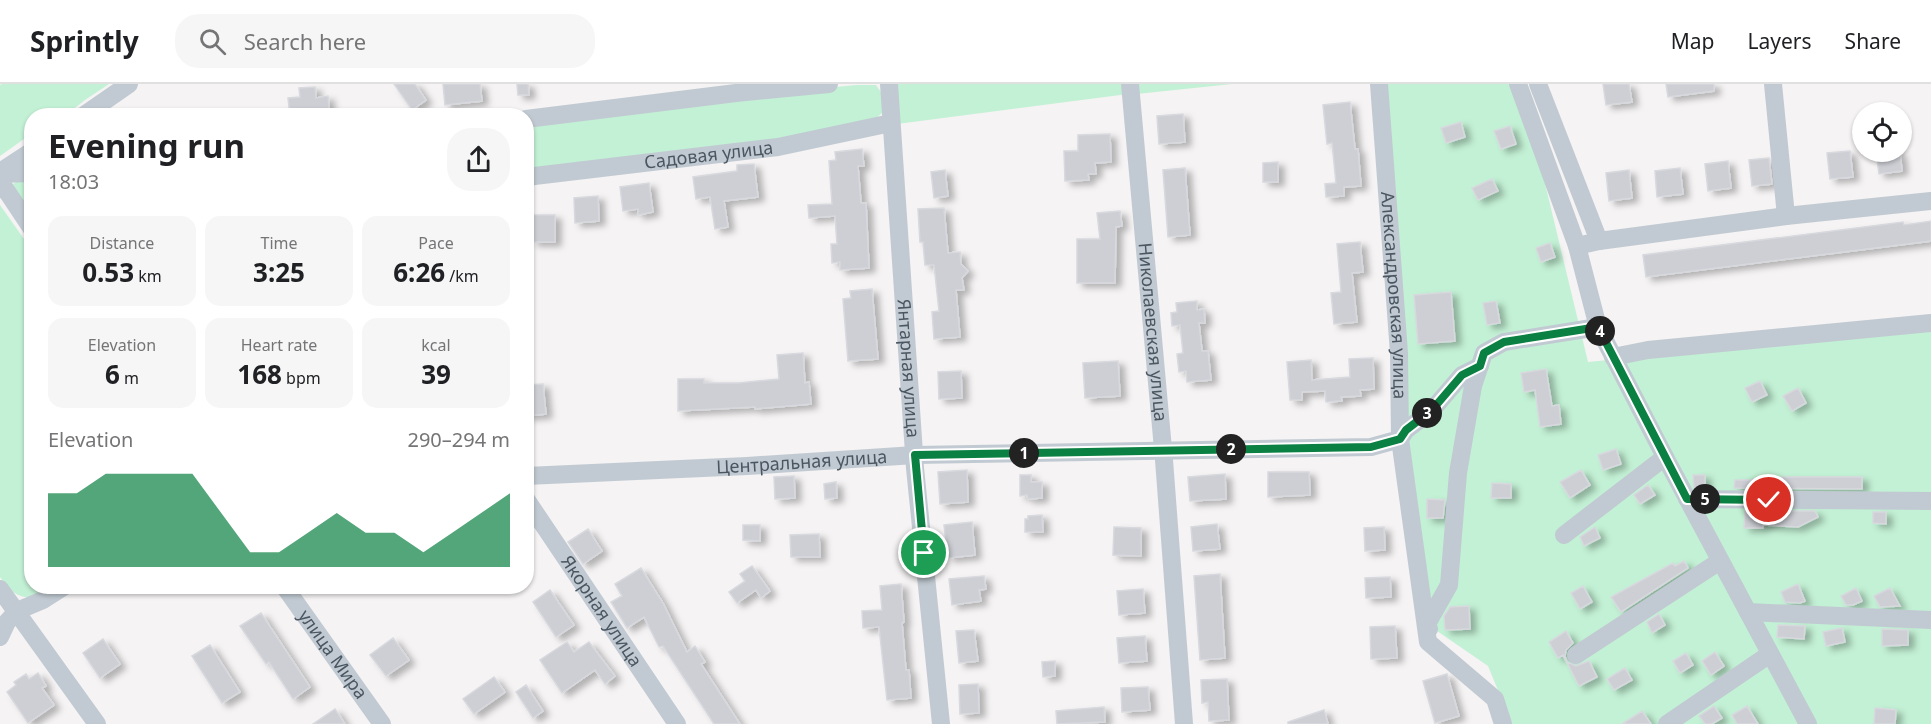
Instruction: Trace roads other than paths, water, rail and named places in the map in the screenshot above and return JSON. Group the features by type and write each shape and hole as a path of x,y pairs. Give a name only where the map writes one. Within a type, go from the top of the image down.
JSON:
{"street":[{"path":"94,108 129,84"},
{"path":"534,118 829,84"},
{"name":"Янтарная улица","path":"889,84 915,455 941,724"},
{"name":"Николаевская улица","path":"1130,84 1184,724"},
{"name":"Александровская улица","path":"1379,84 1399,352 1400,439 1428,642 1495,699 1503,724"},
{"path":"1518,84 1577,246 1598,327 1808,724"},
{"path":"1538,84 1599,241"},
{"path":"1773,84 1786,216"},
{"name":"Садовая улица","path":"534,176 778,147 891,123"},
{"path":"0,173 24,156"},
{"path":"0,173 24,173"},
{"path":"0,181 24,218"},
{"path":"1577,246 1599,241 1786,216 1931,201"},
{"path":"1613,357 1648,350 1931,323"},
{"path":"1436,649 1427,624 1449,585 1458,473 1473,386 1484,353 1504,342 1598,327"},
{"path":"1400,439 1406,430 1432,410 1462,375 1480,366"},
{"name":"Центральная улица","path":"534,476 747,466 915,455 1371,447 1400,439"},
{"path":"1564,535 1665,457"},
{"path":"1687,499 1931,501"},
{"name":"Якорная улица","path":"534,511 677,724"},
{"path":"1576,655 1720,561"},
{"path":"0,589 98,724"},
{"path":"0,637 7,622 17,611 52,594"},
{"name":"улица Мира","path":"290,594 382,724"},
{"path":"1748,612 1931,620"},
{"path":"1667,724 1770,654"}]}
